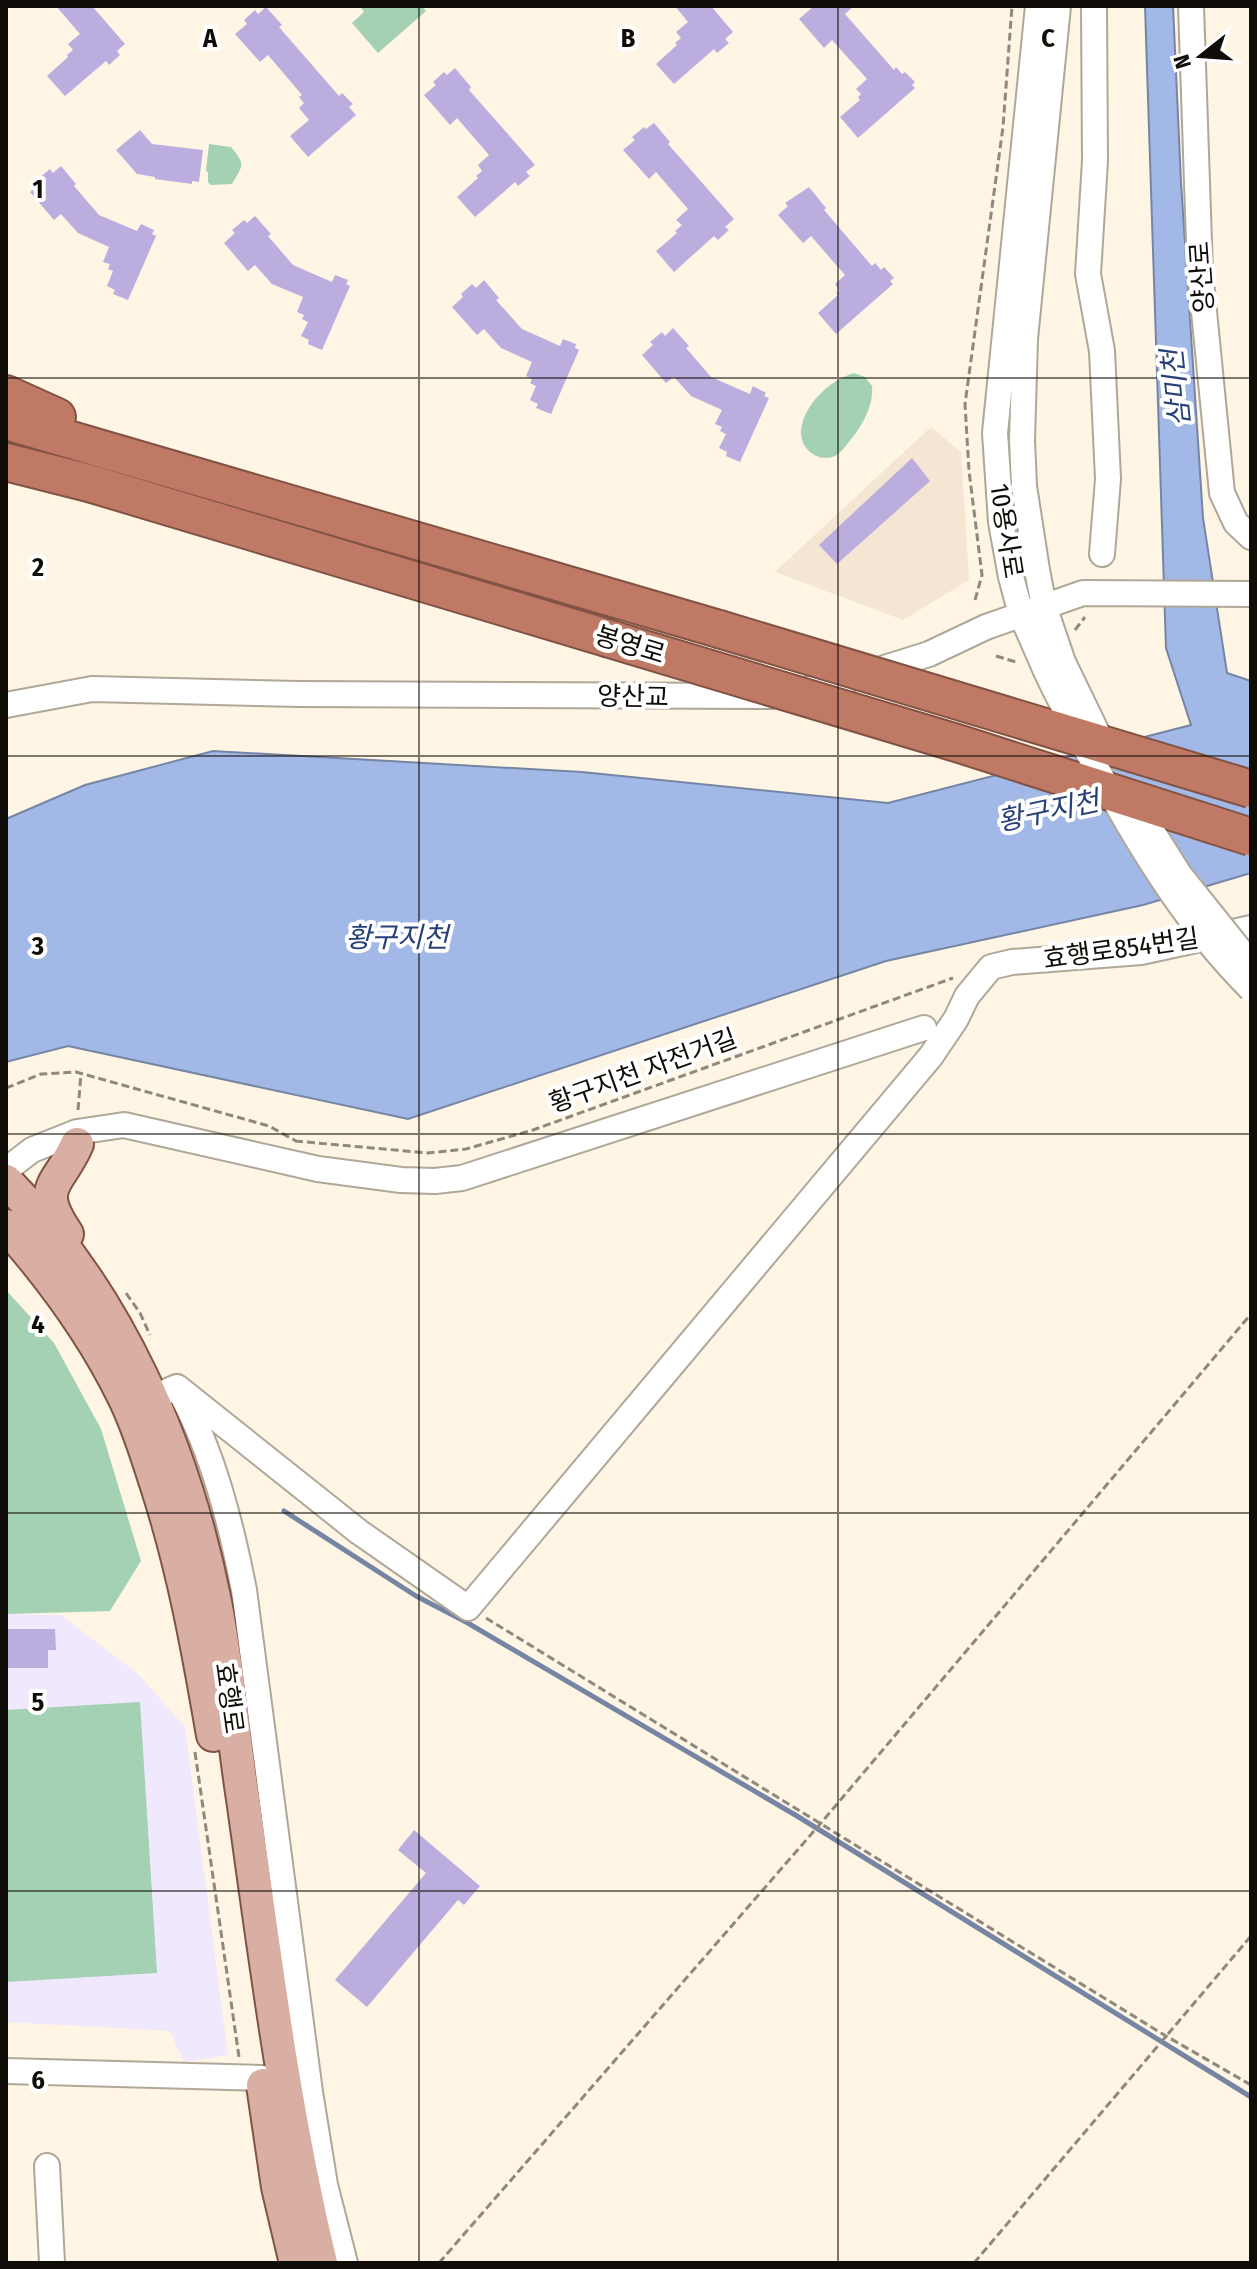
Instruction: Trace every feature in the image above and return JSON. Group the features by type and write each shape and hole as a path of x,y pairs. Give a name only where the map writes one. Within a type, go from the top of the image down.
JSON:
{"highway":[{"path":"6,394 160,465"},
{"name":"봉영로","path":"6,421 719,629 1251,789"},
{"name":"봉영로","path":"6,462 89,483 960,744 1251,837"}],"main road":[{"path":"75,1263 75,1250 58,1221 50,1196 60,1169 71,1157 77,1138"},
{"name":"효행로","path":"7,1180 75,1263 164,1392 164,1427 189,1499 216,1605 215,1681 290,2185 296,2263"},
{"name":"효행로","path":"6,1226 27,1257 63,1293 125,1398 173,1535 196,1634 215,1681"},
{"path":"27,1257 52,1256 84,1298 92,1304 103,1306"},
{"name":"효행로","path":"243,1877 252,2077 321,2263"}],"street":[{"name":"10용사로","path":"1038,6 995,433 1001,522 1011,577 1033,610 1054,665 1062,705 1132,833 1164,883 1216,952 1251,989"},
{"name":"10용사로","path":"1033,610 1029,518 1024,486 1023,380 1058,6"},
{"path":"1094,6 1095,161 1088,274 1102,351 1108,479 1102,554"},
{"name":"양산로","path":"1191,6 1200,271 1222,493 1236,523 1251,537"},
{"path":"1001,522 1014,530 1029,518"},
{"name":"양산교","path":"6,705 92,689 299,694 772,696 827,686 929,654 986,627 1083,593 1247,594"},
{"name":"10용사로","path":"1054,665 1148,826 1193,893 1251,964"},
{"name":"효행로854번길","path":"991,967 1012,962 1141,952 1251,928"},
{"path":"164,1392 468,1608 931,1056 956,1019 967,996 991,967"},
{"path":"7,1180 27,1165 77,1138 135,1134 140,1130 318,1169 401,1180 462,1178 924,1028"},
{"path":"164,1392 190,1410 235,1543 310,2092 325,2185 345,2263"},
{"path":"6,2071 252,2077"},
{"path":"47,2166 52,2263"}],"path":[{"path":"975,600 982,575 969,471 965,404 1003,127 1012,6"},
{"path":"996,656 1016,662"},
{"name":"황구지천 자전거길","path":"284,1139 428,1153 466,1149 533,1130 991,967"},
{"name":"황구지천 자전거길","path":"6,1088 41,1074 62,1071 81,1073 269,1126 296,1141"},
{"path":"77,1138 81,1073"},
{"path":"439,2263 819,1824 1251,1314"},
{"path":"468,1608 1251,2085"},
{"path":"194,1742 252,2077"},
{"path":"974,2263 1251,1936"}],"shaded area":[{"path":"931,427 961,452 969,580 903,620 775,572"},
{"path":"6,1614 61,1615 138,1674 185,1727 228,2055 184,2062 170,2031 6,2022"}],"green space":[{"path":"360,6 422,6 426,11 378,53 352,23 364,12"},
{"path":"209,144 231,147 239,158 240,169 232,184 211,185 208,182"},
{"path":"854,373 865,377 872,386 867,414 840,452 829,458 817,456 807,449 801,438 807,412 827,388"},
{"path":"6,1290 54,1343 101,1429 141,1561 110,1611 6,1614"},
{"path":"140,1702 157,1973 6,1982 6,1710"}],"water":[{"name":"황구지천","path":"1145,6 1173,6 1203,518 1227,673 1251,681 1251,873 1143,905 886,961 408,1119 68,1046 6,1062 6,819 85,785 213,751 582,772 888,803 1191,725 1166,648"}],"building":[{"path":"56,6 92,6 125,44 117,51 120,55 109,65 106,61 65,96 47,76 68,57 73,50 68,44 80,34"},
{"path":"675,6 711,6 733,32 725,39 729,43 717,53 714,49 674,84 656,64 677,45 675,43 681,38 676,32 688,22"},
{"path":"814,6 854,6 845,14 894,70 896,67 902,74 905,72 915,82 912,85 915,88 858,138 840,117 860,100 858,97 861,94 856,89 867,79 832,40 824,48 799,19"},
{"path":"266,7 282,25 279,27 339,96 342,93 353,104 349,107 356,115 308,157 290,136 309,120 299,108 304,103 299,97 302,95 268,55 260,62 235,34 247,24 244,20 255,10 258,14"},
{"path":"455,68 471,87 469,90 535,165 526,172 530,176 518,186 515,182 475,217 457,197 478,178 476,176 482,171 478,165 489,155 457,118 450,125 424,95 436,85 433,82 444,72 447,75"},
{"path":"654,123 670,142 668,144 734,219 725,227 729,230 718,240 714,236 674,272 656,251 677,233 675,231 682,225 676,220 688,209 656,172 649,179 623,150 635,140 632,137"},
{"path":"140,130 152,144 203,150 199,182 192,181 192,184 137,174 116,150"},
{"path":"61,166 99,215 137,231 141,224 154,230 152,234 156,236 128,300 113,294 115,290 107,286 113,271 108,269 110,264 103,262 109,247 78,233 61,214 54,220 30,192 41,183 38,179 50,169 53,173"},
{"path":"809,187 826,208 824,210 872,266 875,263 881,270 884,267 894,278 890,281 893,284 836,334 818,313 838,295 835,284 845,275 811,236 803,243 778,215 788,206 785,203"},
{"path":"255,216 293,265 332,282 335,275 348,280 346,284 350,286 322,350 308,344 309,340 301,336 308,322 302,319 304,315 297,312 303,297 272,284 255,265 248,271 224,243 235,233 232,230"},
{"path":"484,280 499,298 496,300 522,329 560,346 563,339 576,344 575,348 579,350 551,414 536,408 538,404 530,400 536,386 526,376 532,362 501,348 484,329 477,335 452,307 472,284 476,288"},
{"path":"673,328 711,377 750,394 753,386 769,398 740,462 726,456 727,452 719,448 726,434 720,431 722,427 715,424 722,410 691,396 674,377 666,383 642,355 653,345 650,342 662,332 665,336"},
{"path":"912,458 930,481 837,564 819,545"},
{"path":"6,1629 55,1629 56,1650 48,1650 48,1668 6,1668"},
{"path":"414,1830 480,1886 464,1905 458,1900 367,2007 335,1980 426,1873 398,1850"}],"waterway":[{"path":"284,1511 416,1596 466,1622 797,1816 1251,2097"}],"water label":[{"name":"삼미천","path":"1176,388"}]}
